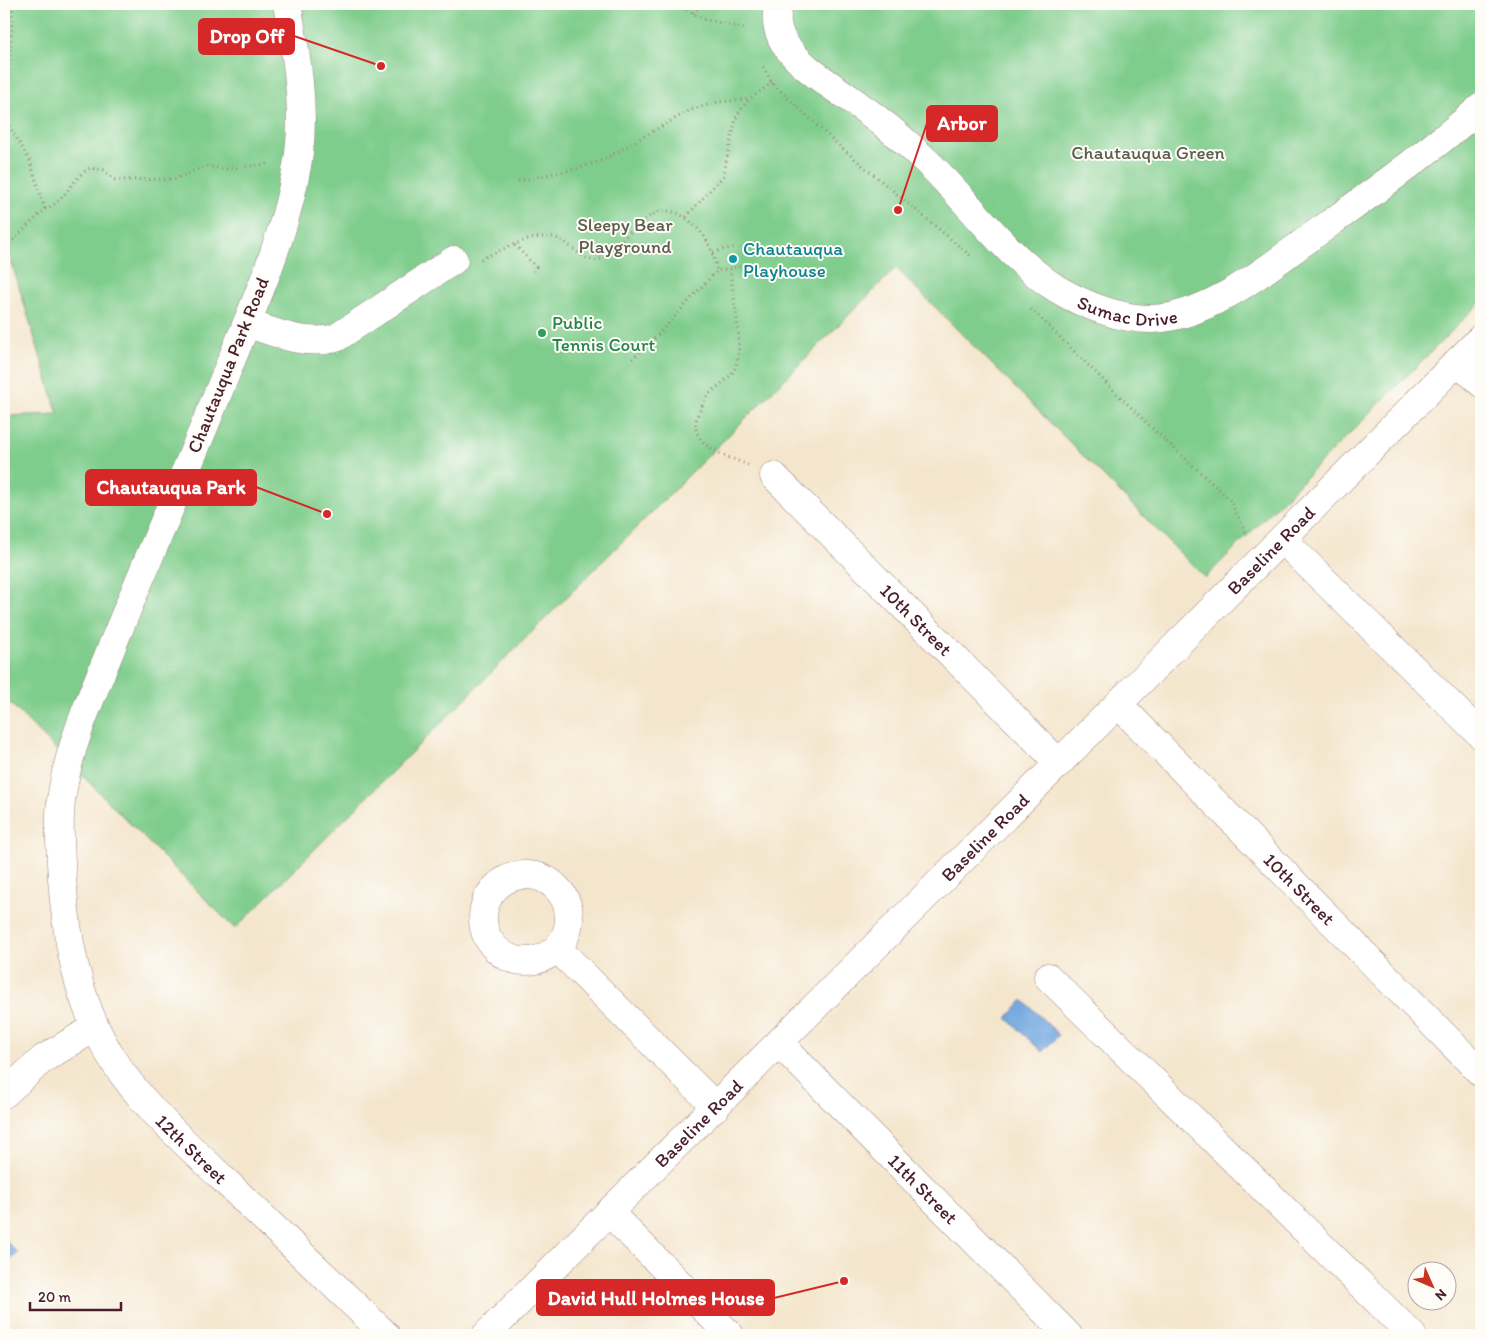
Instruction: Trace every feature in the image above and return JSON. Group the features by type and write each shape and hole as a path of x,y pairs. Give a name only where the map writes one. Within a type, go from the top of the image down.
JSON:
{"street":[{"name":"Chautauqua Park Road","path":"64,918 59,826 62,792 68,763 107,659 247,323 286,216 297,164 300,123 297,60 287,4"},
{"name":"Sumac Drive","path":"780,4 776,14 780,34 786,46 799,61 862,107 924,159 1006,248 1041,277 1084,302 1116,314 1142,318 1165,318 1190,311 1216,299 1261,272 1410,166 1481,107"},
{"path":"247,323 299,339 319,341 336,338 454,260"},
{"name":"Baseline Road","path":"486,1335 1059,764 1481,338"},
{"path":"1458,361 1481,383"},
{"name":"10th Street","path":"774,476 1059,764"},
{"path":"1274,547 1481,735"},
{"name":"10th Street","path":"1118,704 1481,1073"},
{"name":"12th Street","path":"64,918 77,979 94,1028 116,1064 147,1104 386,1335"},
{"path":"558,948 716,1107"},
{"path":"1048,977 1412,1335"},
{"path":"4,1094 43,1059 94,1028"},
{"name":"11th Street","path":"779,1043 1068,1335"},
{"path":"609,1212 730,1335"}],"path":[{"path":"4,105 8,85 12,4"},
{"path":"678,4 703,19 746,29"},
{"path":"693,13 703,4"},
{"path":"686,217 723,176 736,118 750,99 799,61"},
{"path":"772,83 855,160 892,188 978,262"},
{"path":"518,181 576,169 603,160 690,110 718,102 750,99"},
{"path":"4,117 30,161 44,209"},
{"path":"4,250 44,209 52,207 75,179 90,168 104,170 114,180 124,181 138,178 175,179 205,166 223,169 259,164 297,164"},
{"path":"481,259 538,238 557,238 593,261 605,256 643,220 657,211 670,211 686,217 703,233 713,252 717,270"},
{"path":"515,245 536,268 533,271"},
{"path":"713,252 735,247"},
{"path":"632,358 672,322 717,270 743,266"},
{"path":"730,269 740,338 735,368 706,397 695,422 699,439 713,450 774,476"},
{"path":"1026,305 1229,499 1250,540 1274,547"}],"green space":[{"path":"4,4 1481,4 1481,302 1205,578 896,268 235,929 4,697 4,416 58,414 4,238"}],"water":[{"path":"1023,1000 1059,1035 1042,1052 1007,1018"},
{"path":"4,1239 18,1253 4,1267"}],"place":[{"name":"Drop Off","path":"381,66"},
{"name":"Arbor","path":"898,210"},
{"name":"Chautauqua Playhouse","path":"733,259"},
{"name":"Public Tennis Court","path":"542,333"},
{"name":"Chautauqua Park","path":"327,514"},
{"name":"David Hull Holmes House","path":"844,1281"}],"park label":[{"name":"Chautauqua Green","path":"1148,152"},
{"name":"Sleepy Bear Playground","path":"625,235"}]}
